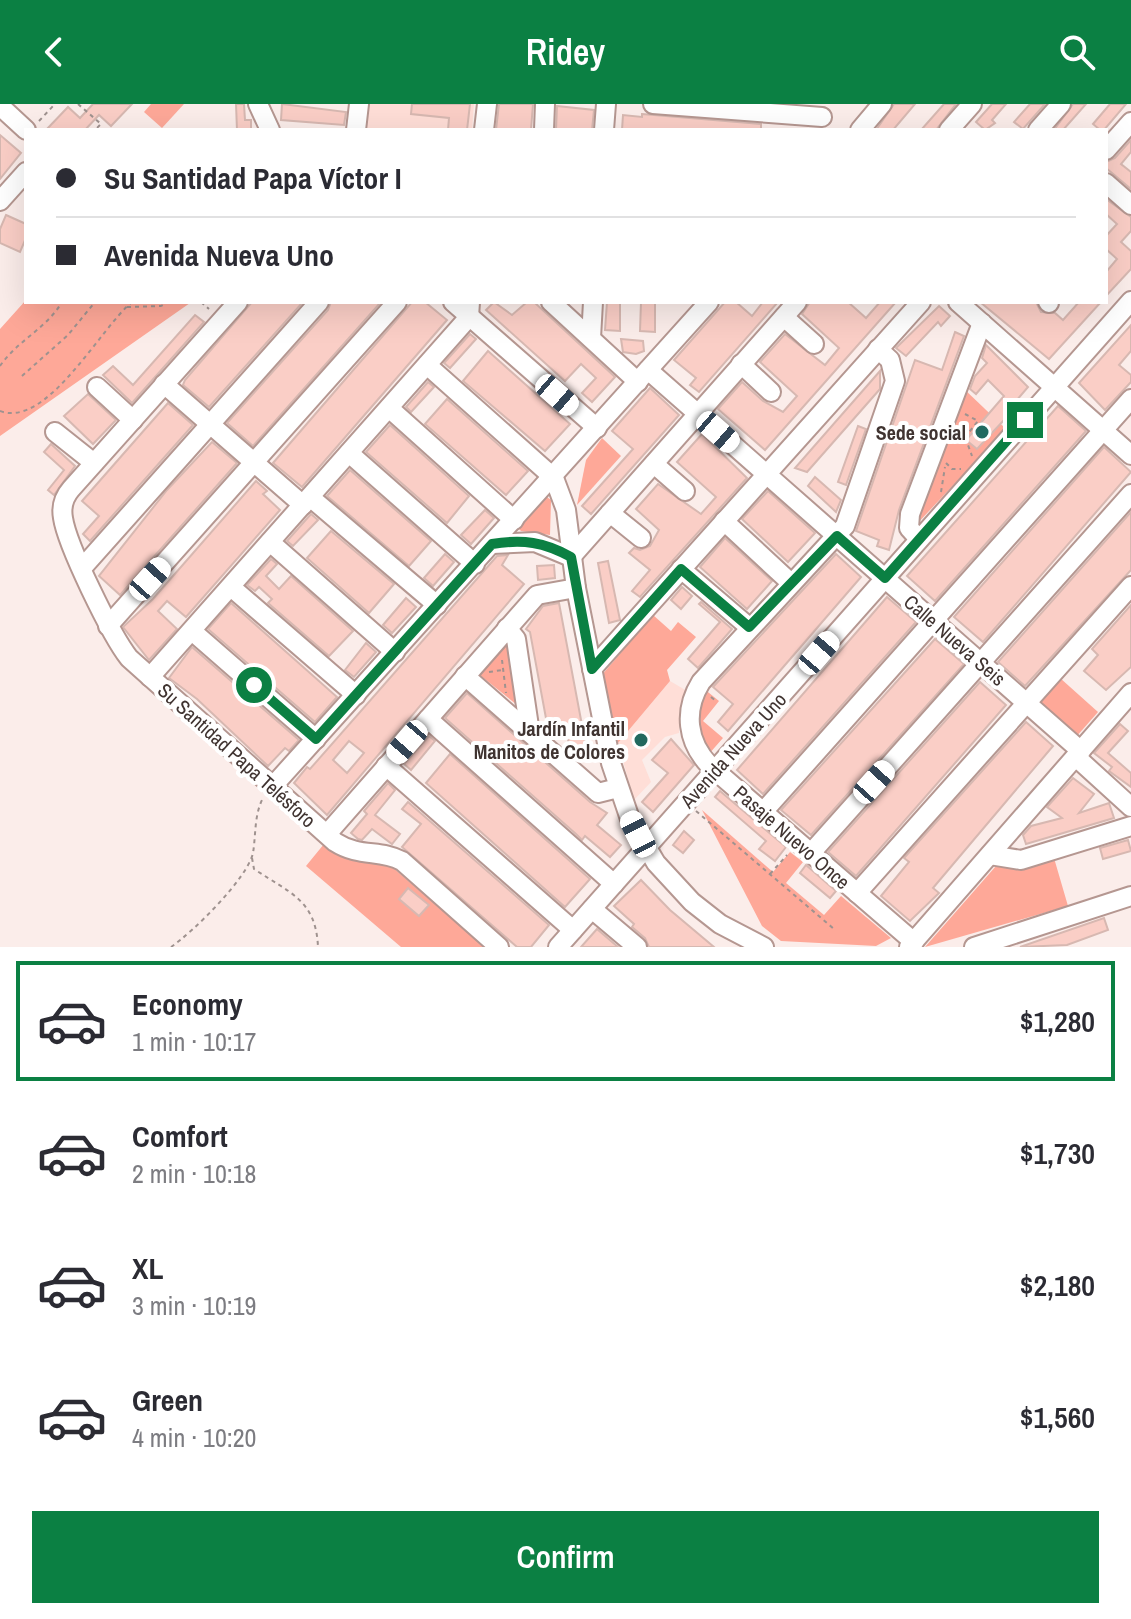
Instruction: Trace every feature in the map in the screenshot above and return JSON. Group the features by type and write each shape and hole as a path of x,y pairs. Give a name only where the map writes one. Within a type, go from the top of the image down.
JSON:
{"street":[{"path":"258,104 269,128"},
{"path":"356,128 359,104"},
{"path":"484,128 487,104"},
{"path":"544,128 545,104"},
{"path":"604,128 606,104"},
{"path":"653,104 822,117"},
{"path":"862,128 882,104"},
{"path":"958,127 972,104"},
{"path":"1040,128 1061,104"},
{"path":"0,106 31,128"},
{"path":"1108,148 1131,123"},
{"path":"0,201 24,174"},
{"path":"1108,185 1131,205"},
{"name":"Avenida Nueva Uno","path":"558,947 1131,301"},
{"path":"83,567 317,304"},
{"path":"108,626 395,304"},
{"name":"Calle Nueva Seis","path":"553,304 591,338 698,414 767,474 1026,703 1131,807"},
{"path":"591,338 593,304"},
{"path":"273,786 554,478 707,304"},
{"path":"571,557 795,304"},
{"path":"592,669 919,304"},
{"path":"964,304 1131,455"},
{"path":"55,432 94,463 227,306"},
{"path":"150,677 427,365 470,309 597,428"},
{"path":"784,317 814,344"},
{"path":"919,539 909,528 910,514 982,323"},
{"name":"Pasaje Nuevo Once","path":"878,349 890,360 895,381 845,526 701,682 690,706 690,727 695,746 715,770 912,944"},
{"path":"741,364 771,392"},
{"path":"427,365 554,478 566,510 576,588 618,788 646,848 692,902 720,924 764,947"},
{"path":"164,384 254,462 437,605"},
{"path":"97,387 133,420"},
{"path":"763,812 1131,399"},
{"path":"389,408 514,520"},
{"path":"349,453 475,564"},
{"name":"Su Santidad Papa Telésforo","path":"94,463 63,502 62,516 108,626 129,658 327,834 352,852 402,861 499,947"},
{"path":"654,464 685,491"},
{"path":"804,848 981,663 1131,494"},
{"path":"610,513 641,538"},
{"path":"724,521 791,583"},
{"path":"270,542 395,652"},
{"path":"492,544 535,542 571,557"},
{"path":"681,569 749,627"},
{"path":"857,893 1131,586"},
{"path":"231,587 356,695"},
{"path":"327,834 537,595 576,588"},
{"path":"507,628 516,639 530,733"},
{"path":"192,631 316,739"},
{"path":"465,676 598,793 618,788"},
{"path":"912,944 1078,754 1127,705"},
{"path":"428,719 614,884"},
{"path":"386,766 573,930"},
{"path":"990,855 1021,860 1131,826"},
{"path":"974,947 1131,896"},
{"path":"592,909 637,947"}],"path":[{"path":"31,128 55,104"},
{"path":"78,104 101,124 97,128"},
{"path":"0,366 15,345 45,323 60,304"},
{"path":"22,376 68,335 93,304"},
{"path":"0,411 8,414 49,396 64,383 130,304"},
{"path":"126,307 164,304"},
{"path":"949,407 978,421 962,441 972,450 971,461"},
{"path":"944,462 956,470 968,465"},
{"path":"273,786 261,800 252,857 254,869 304,903 317,923 318,947"},
{"path":"686,802 834,929"},
{"path":"769,875 804,848"},
{"path":"171,947 188,936 236,881 252,857"}],"shaded area":[{"path":"151,104 184,104 162,128 144,112"},
{"path":"368,104 474,104 472,128 366,128"},
{"path":"24,302 189,304 0,436 0,329"},
{"path":"963,388 1006,429 915,526"},
{"path":"602,438 621,456 577,505 586,460"},
{"path":"547,497 551,500 550,535 521,531 519,529"},
{"path":"653,615 671,631 678,622 696,637 667,670 670,681 618,743 601,676"},
{"path":"503,641 508,645 521,700 517,705 481,676 480,668"},
{"path":"1060,678 1098,712 1076,737 1038,703"},
{"name":"Jardín Infantil Manitos de Colores","path":"670,681 687,691 681,706 679,733 665,737 642,760 651,782 634,800 618,743"},
{"path":"703,688 719,701 703,721 723,738 708,755 696,732"},
{"path":"702,810 773,872 790,852 803,862 786,883 824,915 841,896 891,938 876,946 781,941 762,926"},
{"path":"324,844 346,858 390,865 484,947 401,947 306,866"},
{"path":"1054,858 1068,906 925,947 996,866 1017,869"}],"building":[{"path":"93,104 132,104 111,126 99,115 87,128 48,128 68,107 80,118"},
{"path":"236,104 244,104 245,120 251,120 251,128 237,128"},
{"path":"282,104 346,112 344,125 281,120"},
{"path":"412,104 470,104 467,128 448,128 449,118 411,114"},
{"path":"499,104 533,104 531,128 496,128"},
{"path":"894,104 915,104 895,128 877,128"},
{"path":"944,104 956,104 938,128 923,128"},
{"path":"992,104 1006,104 992,120 995,123 988,128 976,122"},
{"path":"1030,104 1045,104 1024,128 1014,122"},
{"path":"1073,104 1086,104 1065,128 1055,128"},
{"path":"1110,104 1126,104 1106,128 1098,128 1093,124"},
{"path":"557,106 594,110 592,128 556,128"},
{"path":"642,114 761,124 761,128 622,128 623,115 642,117"},
{"path":"0,135 21,153 0,179"},
{"path":"1131,140 1131,152 1121,164 1131,172 1131,189 1108,170 1108,161 1115,158"},
{"path":"1108,200 1131,217 1131,231 1121,242 1131,251 1131,269 1108,294 1108,270 1117,259 1108,251 1108,234 1117,224 1108,216"},
{"path":"6,215 24,223 24,243 20,252 0,243 0,229"},
{"path":"250,304 301,304 209,407 183,385"},
{"path":"330,304 379,304 253,446 227,423"},
{"path":"410,304 427,304 447,320 302,487 273,463"},
{"path":"497,304 512,315 525,304 536,304 615,377 592,402 582,393 596,378 581,364 565,381 486,310"},
{"path":"607,304 620,304 620,331 605,330"},
{"path":"641,304 655,304 655,332 640,331"},
{"path":"723,304 738,304 752,316 761,304 776,304 699,392 690,385 696,378 674,360"},
{"path":"809,304 850,304 866,318 878,304 894,304 765,450 718,409 742,382 763,401 783,412 797,396 760,362 785,334 825,365 839,348 802,314"},
{"path":"982,304 1037,304 1041,312 1055,313 1063,320 1077,304 1099,304 1049,359"},
{"path":"939,306 950,316 941,326 938,322 906,356 896,348"},
{"path":"195,315 204,322 132,403 103,375 113,366 133,385"},
{"path":"1131,325 1131,351 1119,365 1131,375 1131,382 1105,410 1079,383"},
{"path":"955,332 964,336 899,510 889,550 877,546 879,540 856,531 915,360 942,370"},
{"path":"470,334 476,339 450,368 444,363"},
{"path":"621,339 643,341 644,351 636,354 623,352"},
{"path":"986,345 1028,387 1016,401 1019,404 977,449 966,440 1004,396 988,380 976,394 970,389 975,376 987,363 982,358"},
{"path":"488,351 570,424 545,451 463,381"},
{"path":"880,371 880,389 807,472 795,468"},
{"path":"428,382 434,387 411,412 406,407"},
{"path":"650,388 679,415 591,514 582,506 633,449 612,431"},
{"path":"88,394 116,420 93,444 64,416"},
{"path":"447,399 528,471 506,495 425,424"},
{"path":"168,403 193,425 90,541 83,534 99,516 82,501"},
{"path":"1058,406 1086,431 935,601 907,576"},
{"path":"390,425 469,496 447,523 366,452"},
{"path":"858,426 866,429 846,485 838,482"},
{"path":"702,434 747,478 640,597 632,591 650,570 629,553 634,548 640,550 650,546 659,530 636,509 658,484 701,514 716,497 677,462"},
{"path":"212,442 237,463 120,595 99,576 167,490"},
{"path":"51,444 75,466 54,495 48,490 64,470 44,452"},
{"path":"1104,447 1131,472 983,642 954,617"},
{"path":"350,470 431,541 409,566 327,496"},
{"path":"815,477 841,500 836,512 808,486"},
{"path":"256,481 267,491 263,494 280,510 186,617 167,601 158,611 177,629 149,660 123,627 153,599"},
{"path":"768,491 815,533 788,562 742,519"},
{"path":"485,510 494,518 471,544 461,535"},
{"path":"1131,512 1131,570 1025,686 998,662"},
{"path":"311,514 318,520 293,546 287,541"},
{"path":"331,531 394,584 369,613 307,558"},
{"path":"725,538 772,581 747,609 700,567"},
{"path":"445,554 454,562 433,586 424,578"},
{"path":"836,554 861,577 728,731 718,722 733,704 713,687"},
{"path":"508,555 502,565 524,584 327,815 294,783 307,767 310,769 497,556","holes":["349,741 364,753 347,773 333,760"]},
{"path":"271,559 277,564 266,576 279,589 291,576 353,631 329,656 268,603 272,599 259,587 255,591 247,585"},
{"path":"608,561 620,620 609,623 598,563"},
{"path":"554,565 555,578 538,580 537,566"},
{"path":"682,587 692,596 681,609 671,600"},
{"path":"887,597 916,622 763,794 737,770"},
{"path":"406,598 416,607 392,633 383,625"},
{"path":"701,602 732,629 698,668 688,659 720,622 699,604"},
{"path":"231,603 337,697 315,722 208,629"},
{"path":"559,603 588,757 577,759 570,752 566,726 548,729 530,632 526,629 543,606"},
{"path":"1131,605 1131,667 1106,690 1084,671 1098,655 1092,649"},
{"path":"935,639 964,664 811,835 781,810"},
{"path":"366,643 376,652 354,677 345,670"},
{"path":"192,647 299,740 289,751 285,748 268,766 197,699 169,678"},
{"path":"980,682 1006,705 856,876 828,852"},
{"path":"467,693 590,802 607,813 597,825 621,845 610,857 585,836 582,840 445,718"},
{"path":"1026,722 1053,746 933,888 939,893 910,921 881,896 909,862 904,858"},
{"path":"1120,724 1128,731 1108,753 1131,773 1131,787 1109,771 1112,767 1094,753"},
{"path":"429,736 435,741 411,770 404,764"},
{"path":"671,739 694,765 653,812 642,802 668,773 652,760"},
{"path":"450,754 590,879 565,907 426,783"},
{"path":"1073,778 1094,794 1079,813 1109,803 1114,818 1026,844 1023,835 1031,826 1062,818 1047,807"},
{"path":"388,783 395,790 375,815 400,834 392,844 372,829 362,840 358,839 351,833 367,814 364,811"},
{"path":"720,791 786,847 775,861 759,849 766,841 715,797"},
{"path":"408,802 549,925 531,947 517,947 402,847 421,824 402,809"},
{"path":"684,831 694,840 683,853 673,845"},
{"path":"1128,840 1131,851 1103,859 1100,848"},
{"path":"806,865 836,891 830,898 800,873"},
{"path":"641,880 670,910 714,947 649,947 645,938 632,927 634,924 614,906"},
{"path":"408,888 429,905 419,916 399,899"},
{"path":"1104,918 1108,930 1067,945 1020,947"},
{"path":"597,929 618,947 581,947"}],"place":[{"name":"Sede social","path":"982,432"},
{"name":"Jardín Infantil Manitos de Colores","path":"641,740"}],"route":[{"path":"254,685 316,739 492,544 514,540 551,546 571,557 592,669 681,569 749,627 837,536 885,578 1025,420"}]}
